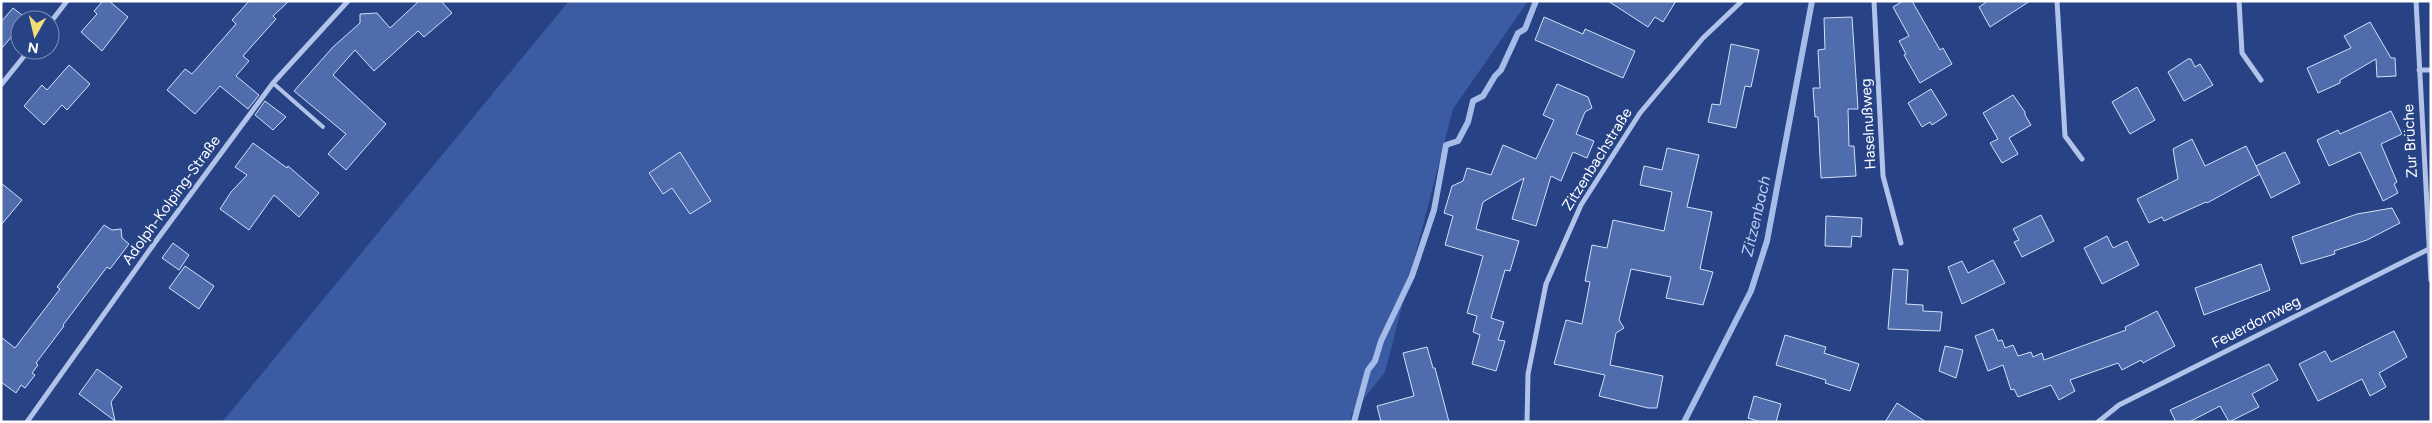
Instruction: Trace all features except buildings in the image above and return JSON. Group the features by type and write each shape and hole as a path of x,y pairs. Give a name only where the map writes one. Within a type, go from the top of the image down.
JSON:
{"street":[{"name":"Adolph-Kolping-Straße","path":"27,422 272,83 348,1"},
{"name":"Zitzenbachstraße","path":"1527,422 1528,374 1546,284 1581,204 1640,113 1703,38 1742,1"},
{"name":"Haselnußweg","path":"1874,1 1883,176 1901,243"},
{"path":"2057,1 2065,136 2082,159"},
{"path":"2239,1 2242,53 2260,80"},
{"name":"Zur Brüche","path":"2416,1 2431,280"},
{"path":"1,85 21,60"},
{"path":"2419,70 2431,70"},
{"name":"Feuerdornweg","path":"2098,422 2119,405 2429,249"}],"lane":[{"path":"272,83 323,127"}],"shaded area":[{"path":"569,1 1528,1 1453,109 1385,372 1351,415 1351,422 222,422"}],"waterway":[{"path":"1354,422 1368,370 1375,361 1381,341 1412,276 1434,210 1446,145 1458,141 1468,122 1473,101 1483,96 1495,76 1501,70 1518,33 1525,29 1536,1"},
{"name":"Zitzenbach","path":"1684,422 1751,291 1767,241 1812,1"}]}
